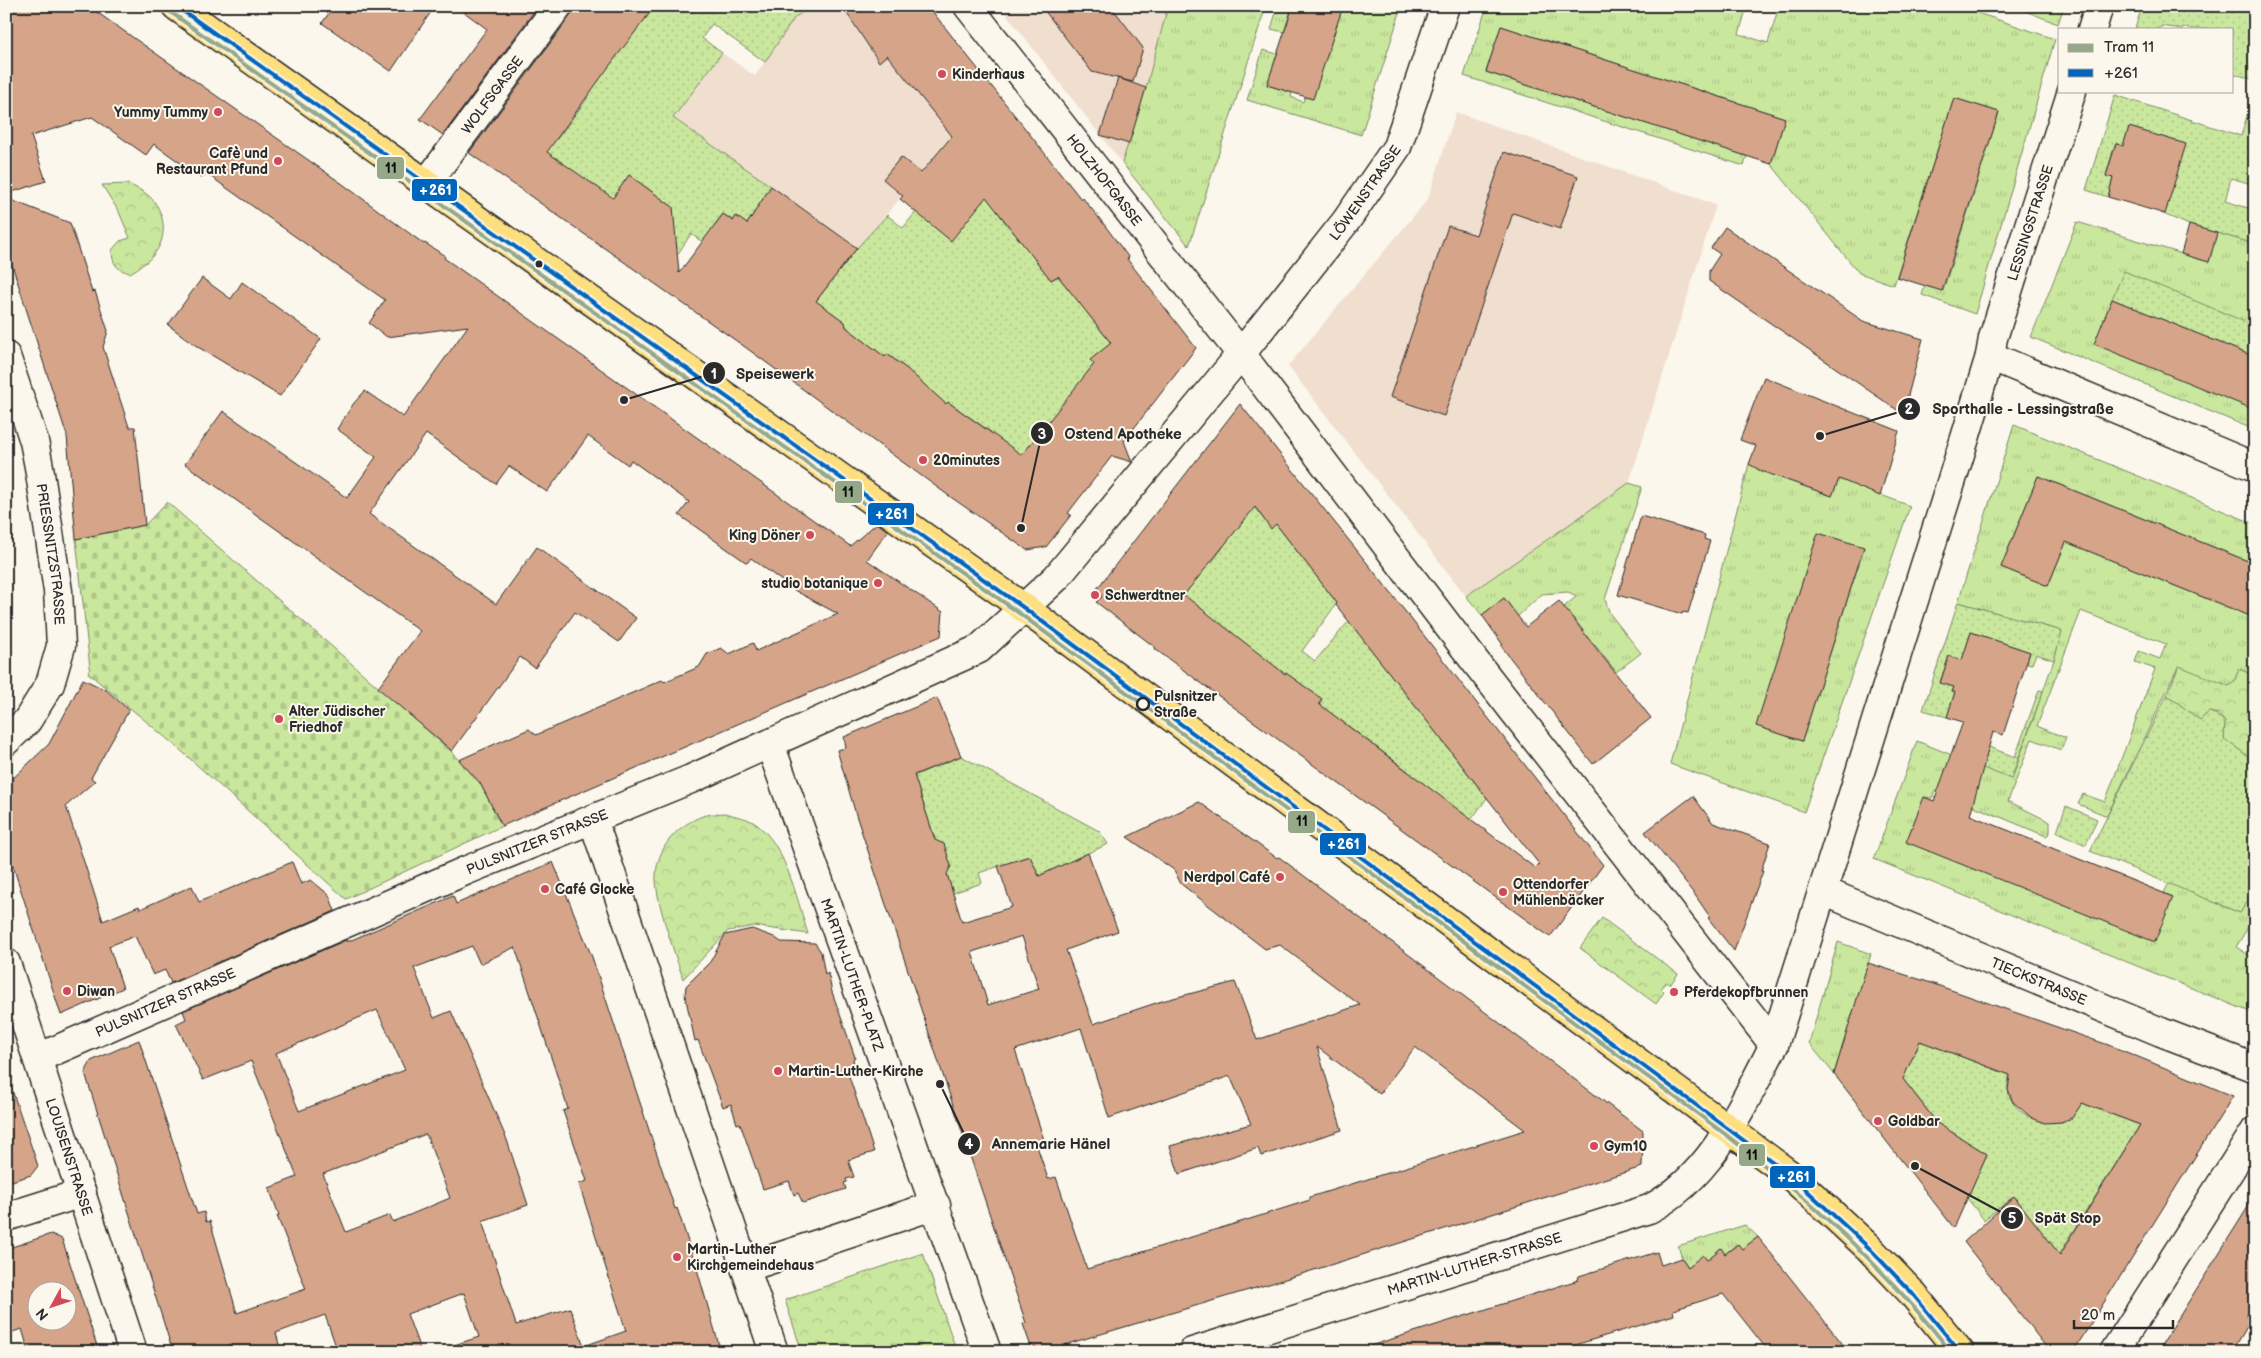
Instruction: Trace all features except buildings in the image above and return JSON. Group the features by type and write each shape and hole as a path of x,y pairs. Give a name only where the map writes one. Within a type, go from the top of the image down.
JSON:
{"main road":[{"path":"176,6 1024,608 1789,1174 1868,1247 1911,1292 1960,1352"}],"street":[{"name":"WOLFSGASSE","path":"426,184 558,6"},
{"name":"HOLZHOFGASSE","path":"968,6 1241,354 1468,652 1774,1045"},
{"name":"LÖWENSTRASSE","path":"1024,608 1056,578 1241,354 1346,221 1397,147 1444,6"},
{"path":"2092,28 2099,6"},
{"name":"LESSINGSTRASSE","path":"1774,1045 1990,356 1993,338 2072,92"},
{"name":"PRIESSNITZSTRASSE","path":"6,356 34,441 39,467 58,591 61,646 50,684 27,721 6,741"},
{"path":"1990,356 2255,467"},
{"name":"PULSNITZER STRASSE","path":"38,1058 465,871 593,820 770,744 979,650 1024,608"},
{"name":"MARTIN-LUTHER-PLATZ","path":"770,744 987,1352"},
{"path":"593,820 774,1352"},
{"name":"TIECKSTRASSE","path":"1823,891 2161,1032 2255,1068"},
{"name":"LOUISENSTRASSE","path":"6,963 133,1352"},
{"path":"1728,1129 1774,1045"},
{"name":"MARTIN-LUTHER-STRASSE","path":"1192,1352 1649,1209 1666,1200 1686,1182 1728,1129"},
{"path":"2114,1352 2255,1131"},
{"path":"6,1216 82,1193"},
{"path":"745,1268 936,1205"}],"shaded area":[{"path":"813,6 841,6 878,61 887,55 952,135 921,173 901,157 883,179 903,195 857,248 673,118 722,53 755,76 795,17"},
{"path":"1000,6 1168,6 1146,88 1122,163"},
{"path":"1456,112 1716,205 1629,483 1466,596 1288,366 1428,199"}],"green space":[{"path":"655,6 813,6 795,17 765,62 712,24 702,38 722,53 673,118 771,186 747,224 736,217 733,220 723,214 712,228 708,246 691,234 675,258 663,250 675,230 666,223 673,213 673,207 629,175 611,202 587,186 590,182 540,154 557,139 587,99 577,91 622,48"},
{"path":"1168,6 1266,6 1189,246 1122,163 1146,88"},
{"path":"1278,6 1292,6 1284,32 1271,29"},
{"path":"1343,6 1402,6 1361,135 1247,100 1263,50 1277,54 1267,85 1292,93 1291,97 1303,102 1305,97 1312,99"},
{"path":"1487,6 1747,6 1739,34 1768,43 1779,6 1957,6 2055,39 1975,314 1922,295 1925,286 1943,291 1999,112 1954,98 1894,285 1859,273 1771,164 1785,118 1501,26 1486,72 1747,156 1744,166 1464,76"},
{"path":"2013,6 2064,6 2058,24"},
{"path":"2142,6 2229,6 2255,15 2255,80 2234,74 2234,28 2175,28 2161,26 2160,28 2135,28"},
{"path":"2255,89 2255,185 2231,178 2225,201 2255,210 2255,244 2189,225 2161,213 2182,143 2129,127 2123,146 2115,144 2106,175 2113,178 2108,197 2086,190 2115,95 2241,136"},
{"path":"970,145 951,240 991,189 1002,203 996,210 1008,226 1016,221 1037,262 1051,280 1059,276 1111,343 1091,360 1103,373 1019,481 985,441 991,432 948,402 942,410 909,371 888,354 885,357 846,327 845,322 832,313 828,314 810,309 857,248 887,215 903,228"},
{"path":"129,184 147,194 158,208 163,222 162,236 155,254 130,273 122,270 114,263 112,250 120,241 130,238 119,212 102,185"},
{"path":"2077,222 2209,262 2217,233 2255,244 2255,430 2031,337"},
{"path":"2124,271 2255,326 2255,357 2112,299"},
{"path":"2014,425 2255,524 2255,564 2038,476 2001,567 2048,586 2066,542 2255,618 2255,676 2239,669 2234,682 2229,686 2178,667 2107,816 2078,804 2083,794 2105,802 2155,669 2135,662 2139,651 2160,659 2166,644 2081,611 2037,726 2066,738 2061,750 2032,739 2008,801 2050,822 2050,833 2046,836 1935,790 1932,798 1924,797 2173,897 2164,893 2169,883 2240,913 2255,890 2255,916 2236,947 2255,959 2255,1014 1874,859 1917,741 2012,779 2054,660 2062,631 1958,602"},
{"path":"1749,464 1761,471 1832,496 1839,479 1910,506 1804,812 1670,764","holes":["1818,533 1864,548 1802,741 1757,726"]},
{"path":"1629,483 1642,487 1605,599 1610,614 1641,653 1616,672 1595,645 1587,651 1576,638 1584,631 1564,607 1577,596 1568,592 1542,594 1497,635 1491,628 1513,610 1504,598 1482,615 1466,596"},
{"path":"1247,498 1271,528 1276,524 1337,603 1302,651 1315,661 1349,621 1487,798 1471,820 1407,773 1408,771 1342,721 1316,708 1322,699 1286,673 1284,674 1183,595 1186,592 1177,584 1201,554 1212,562 1224,546 1214,538"},
{"name":"Alter Jüdischer Friedhof","path":"167,502 451,751 480,783 502,826 346,899 178,748 88,673 90,668 76,539 145,525"},
{"path":"1958,602 2062,631 2054,660 2036,654 2032,664 2027,663 2030,652 1971,632 1962,660 1949,656 1940,682 1954,687 1952,691 1955,692 1947,717 1923,710"},
{"path":"2179,666 2229,686 2234,682 2239,669 2255,676 2255,761 2224,739 2225,722 2218,714 2209,712 2200,720 2167,695"},
{"path":"2039,690 2043,691 2011,779 1983,768 1986,756 1978,753 1981,744 2015,757"},
{"path":"2167,695 2200,720 2209,712 2215,714 2225,722 2224,739 2255,761 2255,890 2240,913 2090,851"},
{"path":"961,756 1099,831 1108,844 1039,876 1029,856 979,873 982,883 953,893 915,779 916,775"},
{"path":"2066,806 2097,819 2086,845 2057,832"},
{"path":"724,813 747,819 760,827 771,839 787,869 808,934 754,926 728,931 683,979 658,897 656,884 657,865 664,847 682,827 701,817"},
{"path":"1602,918 1678,974 1670,985 1666,982 1661,989 1664,992 1656,1004 1580,948"},
{"path":"1838,942 1871,954 1834,1074 1809,1043"},
{"path":"1891,1030 2010,1075 2008,1088 2011,1099 2016,1107 2033,1118 2053,1123 2062,1122 2071,1118 2082,1103 2140,1125 2057,1258 2014,1196 1984,1220 1967,1198 1987,1154 1937,1123 1903,1079"},
{"path":"1745,1225 1758,1237 1742,1249 1737,1244 1725,1254 1721,1248 1707,1260 1703,1256 1688,1267 1682,1258 1678,1246"},
{"path":"923,1253 957,1352 802,1352 785,1300"}],"tram line":[{"name":"11","path":"162,6 1019,613 1725,1134 1817,1210 1873,1263 1900,1291 1951,1352"}],"transit line":[{"name":"+261","path":"176,6 1024,608 1789,1174 1868,1247 1911,1292 1960,1352"}],"place":[{"name":"Kinderhaus","path":"942,74"},
{"name":"Yummy Tummy","path":"218,112"},
{"name":"Cafè und Restaurant Pfund","path":"278,161"},
{"name":"Speisewerk","path":"624,400"},
{"name":"Sporthalle - Lessingstraße","path":"1820,436"},
{"name":"20minutes","path":"923,460"},
{"name":"Ostend Apotheke","path":"1021,528"},
{"name":"King Döner","path":"810,535"},
{"name":"studio botanique","path":"878,583"},
{"name":"Schwerdtner","path":"1095,595"},
{"name":"Pulsnitzer Straße","path":"1143,704"},
{"name":"Alter Jüdischer Friedhof","path":"279,719"},
{"name":"Nerdpol Café","path":"1280,877"},
{"name":"Café Glocke","path":"545,889"},
{"name":"Ottendorfer Mühlenbäcker","path":"1503,892"},
{"name":"Diwan","path":"67,991"},
{"name":"Pferdekopfbrunnen","path":"1674,992"},
{"name":"Martin-Luther-Kirche","path":"778,1071"},
{"name":"Annemarie Hänel","path":"940,1084"},
{"name":"Goldbar","path":"1878,1121"},
{"name":"Gym10","path":"1594,1146"},
{"name":"Spät Stop","path":"1915,1166"},
{"name":"Martin-Luther Kirchgemeindehaus","path":"677,1257"}]}
